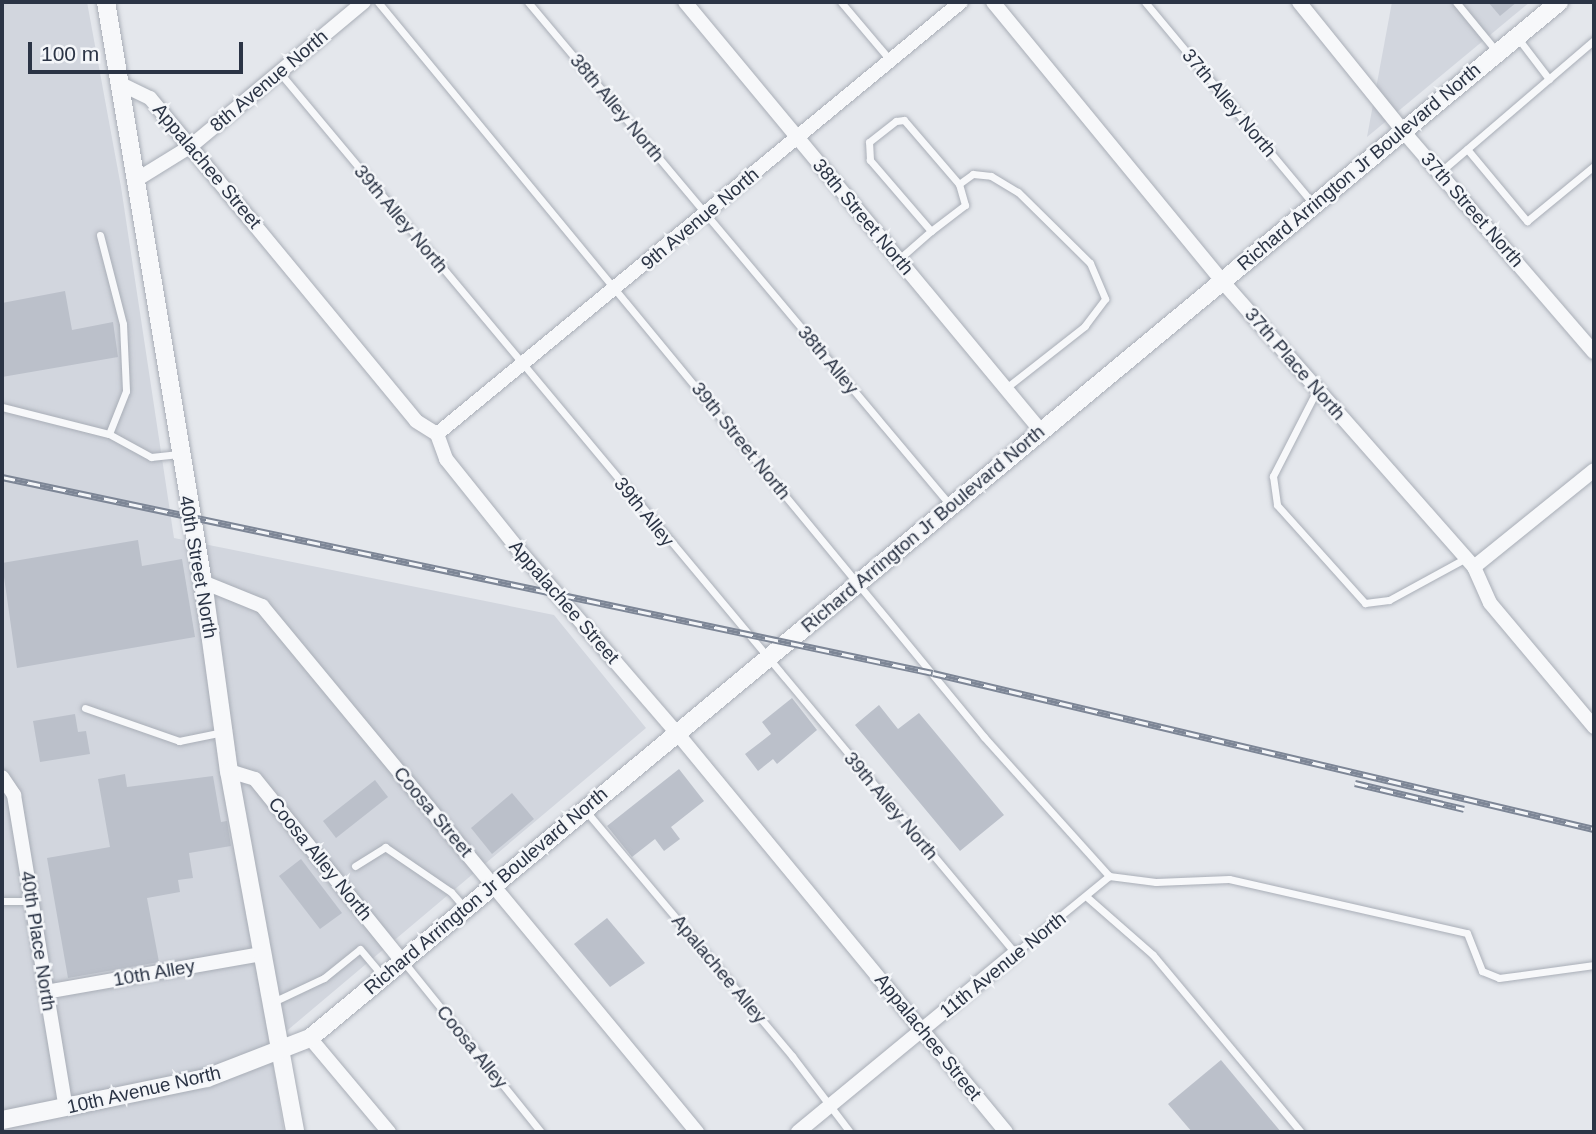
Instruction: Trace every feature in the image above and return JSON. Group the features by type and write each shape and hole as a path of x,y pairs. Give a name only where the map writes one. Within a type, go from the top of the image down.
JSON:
{"street":[{"name":"40th Street North","path":"106,2 179,454 203,582 229,771 262,954 283,1051 295,1132"},
{"name":"8th Avenue North","path":"136,180 191,146 364,2"},
{"name":"38th Street North","path":"685,2 1041,430"},
{"name":"9th Avenue North","path":"437,434 617,289 961,2"},
{"name":"37th Place North","path":"993,2 1222,281 1470,562 1480,589 1490,603 1594,727"},
{"name":"37th Street North","path":"1299,2 1402,131 1594,352"},
{"name":"Richard Arrington Jr Boulevard North","path":"283,1051 310,1038 1559,2"},
{"name":"Appalachee Street","path":"119,83 150,97 416,421 437,434 446,459 677,733 1006,1132"},
{"path":"1470,562 1594,470"},
{"name":"Coosa Street","path":"203,582 262,606 697,1132"},
{"name":"Coosa Alley North","path":"229,771 255,779 402,961"},
{"name":"40th Place North","path":"2,777 14,795 66,1108"},
{"name":"11th Avenue North","path":"799,1132 1015,953"},
{"name":"10th Alley","path":"46,992 262,954"},
{"path":"310,1038 389,1132"},
{"name":"10th Avenue North","path":"2,1120 207,1077 283,1051"}],"lane":[{"name":"39th Street North","path":"378,2 984,737 1109,876"},
{"name":"38th Alley North","path":"528,2 706,213"},
{"path":"841,2 890,60"},
{"name":"37th Alley North","path":"1145,2 1314,205"},
{"path":"1456,2 1497,52"},
{"path":"1516,37 1549,79"},
{"path":"1439,173 1594,40"},
{"name":"39th Alley North","path":"280,73 523,365"},
{"path":"899,259 965,205 959,184 904,120 896,121 869,142 870,160 931,231"},
{"path":"1467,149 1527,220 1594,166"},
{"path":"959,184 974,174 991,176 1018,192 1090,263 1105,299 1085,326 1006,388"},
{"name":"38th Alley","path":"706,213 951,506"},
{"path":"100,236 124,337 126,391 109,434"},
{"name":"39th Alley","path":"523,365 767,658"},
{"path":"1318,390 1273,476 1277,505 1365,603 1389,600 1470,562"},
{"path":"2,407 109,434 151,457 179,454"},
{"name":"39th Alley North","path":"767,658 1015,953"},
{"path":"85,708 178,741 223,732"},
{"name":"Apalachee Alley","path":"585,809 792,1056 850,1132"},
{"path":"355,866 385,847 451,892 466,908"},
{"path":"1109,876 1146,882 1228,879 1467,933 1482,971 1499,978 1594,965"},
{"name":"11th Avenue North","path":"1015,953 1088,898 1109,876"},
{"path":"1088,898 1153,955 1301,1132"},
{"path":"2,901 32,901"},
{"path":"273,1002 324,978 360,949 383,977"},
{"name":"Coosa Alley","path":"402,961 541,1132"}],"shaded area":[{"path":"2,2 87,2 121,187 174,538 554,615 646,728 270,1045 284,1132 2,1132"},
{"path":"1392,2 1530,2 1367,137"}],"building":[{"path":"1488,2 1517,2 1500,16"},
{"path":"65,291 72,330 113,322 118,357 2,377 2,303"},
{"path":"138,540 142,566 182,559 195,637 17,668 2,563"},
{"path":"792,698 817,730 777,764 773,759 758,771 745,754 771,734 762,722"},
{"path":"879,705 898,729 919,713 1004,815 960,851 855,725"},
{"path":"75,714 78,732 86,731 90,754 40,762 33,721"},
{"path":"679,769 704,801 671,827 680,839 664,851 655,839 632,857 607,826"},
{"path":"125,774 127,787 213,776 221,822 227,821 231,846 189,853 193,878 178,880 180,892 147,898 159,962 68,978 47,858 110,847 98,779"},
{"path":"375,780 388,797 336,838 323,821"},
{"path":"512,793 534,819 492,854 471,828"},
{"path":"301,859 342,913 320,929 279,876"},
{"path":"607,918 645,963 610,987 574,944"},
{"path":"1221,1060 1281,1132 1192,1132 1168,1104"}],"railway":[{"path":"2,477 933,673 1594,829"},
{"path":"1355,783 1464,809"}]}
